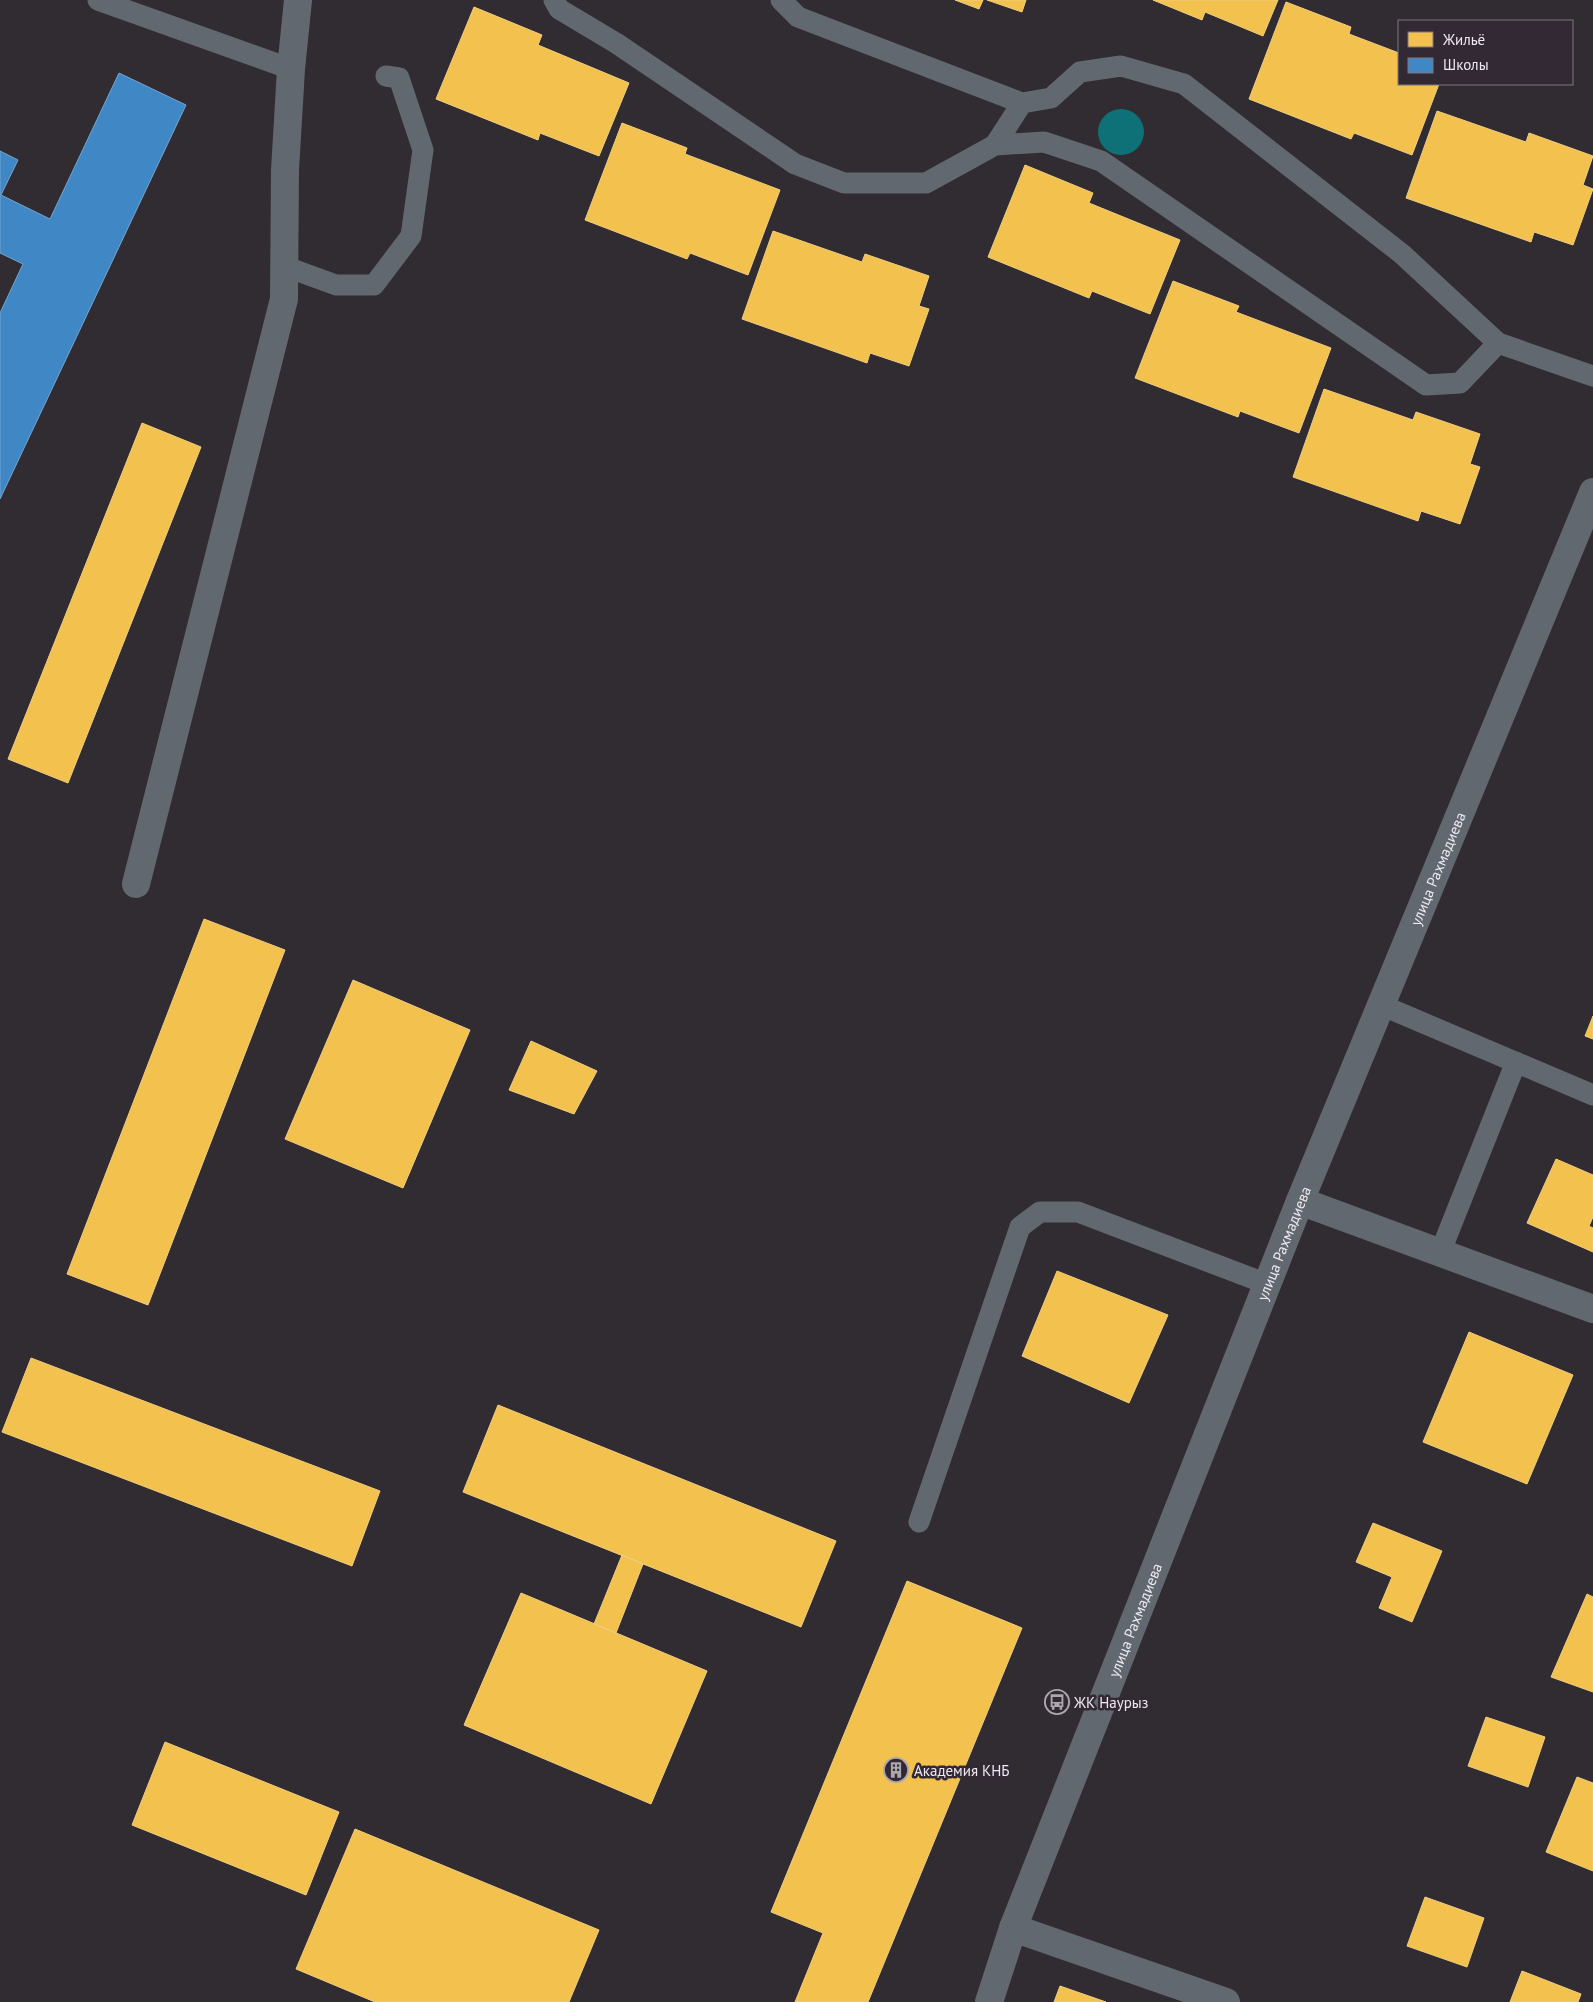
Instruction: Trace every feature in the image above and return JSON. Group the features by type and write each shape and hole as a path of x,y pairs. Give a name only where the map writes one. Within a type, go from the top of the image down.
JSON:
{"street":[{"path":"136,884 284,299 285,170 290,69 298,0"},
{"name":"улица Рахмадиева","path":"988,2002 1013,1928 1300,1202 1593,492"},
{"path":"1300,1202 1593,1309"},
{"path":"1013,1928 1180,1994 1226,2002"}],"lane":[{"path":"98,0 290,69"},
{"path":"554,0 559,8 616,43 795,164 844,183 926,183 995,145 1044,142 1101,161 1426,385 1460,383 1498,343"},
{"path":"781,0 798,17 1022,103 1051,98 1080,72 1121,66 1184,84 1402,254 1498,343 1593,376"},
{"path":"284,266 336,285 374,285 411,236 423,150 399,78 386,76"},
{"path":"995,145 1022,103"},
{"path":"1381,1005 1593,1095"},
{"path":"1440,1254 1516,1062"},
{"path":"919,1522 1020,1227 1040,1212 1078,1212 1268,1284"}],"water":[{"path":"1117,109 1125,109 1134,113 1140,119 1144,132 1140,145 1134,151 1125,155 1117,155 1108,151 1102,145 1098,136 1098,128 1102,119 1108,113"}],"building: Жильё":[{"path":"955,0 983,0 979,9"},
{"path":"987,0 1026,0 1022,12"},
{"path":"1153,0 1278,0 1263,36 1205,12 1202,20"},
{"path":"1286,2 1351,27 1349,34 1398,53 1398,85 1439,85 1412,155 1354,133 1351,139 1249,99"},
{"path":"474,7 542,35 538,45 629,83 599,156 540,133 538,140 436,99"},
{"path":"1437,111 1526,142 1529,133 1593,156 1583,185 1593,189 1573,245 1534,232 1531,242 1406,198"},
{"path":"622,123 687,148 685,154 780,190 748,275 690,253 687,259 585,220"},
{"path":"1025,165 1093,193 1089,203 1180,240 1150,314 1092,291 1089,298 988,257"},
{"path":"773,231 862,262 865,254 929,276 919,306 929,309 909,366 870,353 867,363 742,319"},
{"path":"1173,281 1239,306 1236,312 1331,348 1299,433 1240,411 1238,417 1135,378"},
{"path":"1324,389 1413,420 1416,412 1480,434 1470,464 1480,467 1460,524 1421,511 1418,521 1293,477"},
{"path":"142,423 201,447 68,783 8,759"},
{"path":"204,919 285,950 148,1305 67,1274"},
{"path":"353,980 470,1030 403,1188 285,1139"},
{"path":"1593,1016 1593,1039 1585,1036"},
{"path":"531,1041 597,1071 574,1114 509,1090"},
{"path":"1556,1159 1593,1175 1593,1217 1589,1226 1593,1228 1593,1252 1527,1223"},
{"path":"1057,1271 1168,1315 1129,1403 1022,1356"},
{"path":"1469,1332 1573,1375 1527,1484 1423,1442"},
{"path":"31,1358 380,1491 352,1566 2,1432"},
{"path":"498,1405 836,1541 801,1627 463,1492"},
{"path":"1373,1523 1442,1551 1412,1622 1379,1608 1392,1577 1356,1562"},
{"path":"622,1555 643,1564 616,1633 594,1624"},
{"name":"Академия КНБ","path":"907,1581 1022,1628 868,2002 795,2002 823,1933 771,1912"},
{"path":"521,1593 707,1671 651,1804 464,1725"},
{"path":"1587,1594 1593,1597 1593,1692 1551,1677"},
{"path":"1486,1717 1545,1737 1528,1787 1468,1766"},
{"path":"165,1742 339,1812 306,1895 132,1825"},
{"path":"1577,1777 1593,1783 1593,1871 1546,1852"},
{"path":"355,1829 599,1930 569,2002 375,2002 296,1969"},
{"path":"1425,1897 1484,1918 1467,1967 1407,1946"},
{"path":"1522,1971 1581,1994 1578,2002 1510,2002"},
{"path":"1060,1986 1106,2002 1054,2002"}],"building: Школы":[{"path":"119,73 186,105 0,499 0,313 23,264 0,253 0,151 18,160 1,195 50,219"}],"place":[{"name":"ЖК Наурыз","path":"1057,1702"},
{"name":"Академия КНБ","path":"896,1770"}]}
